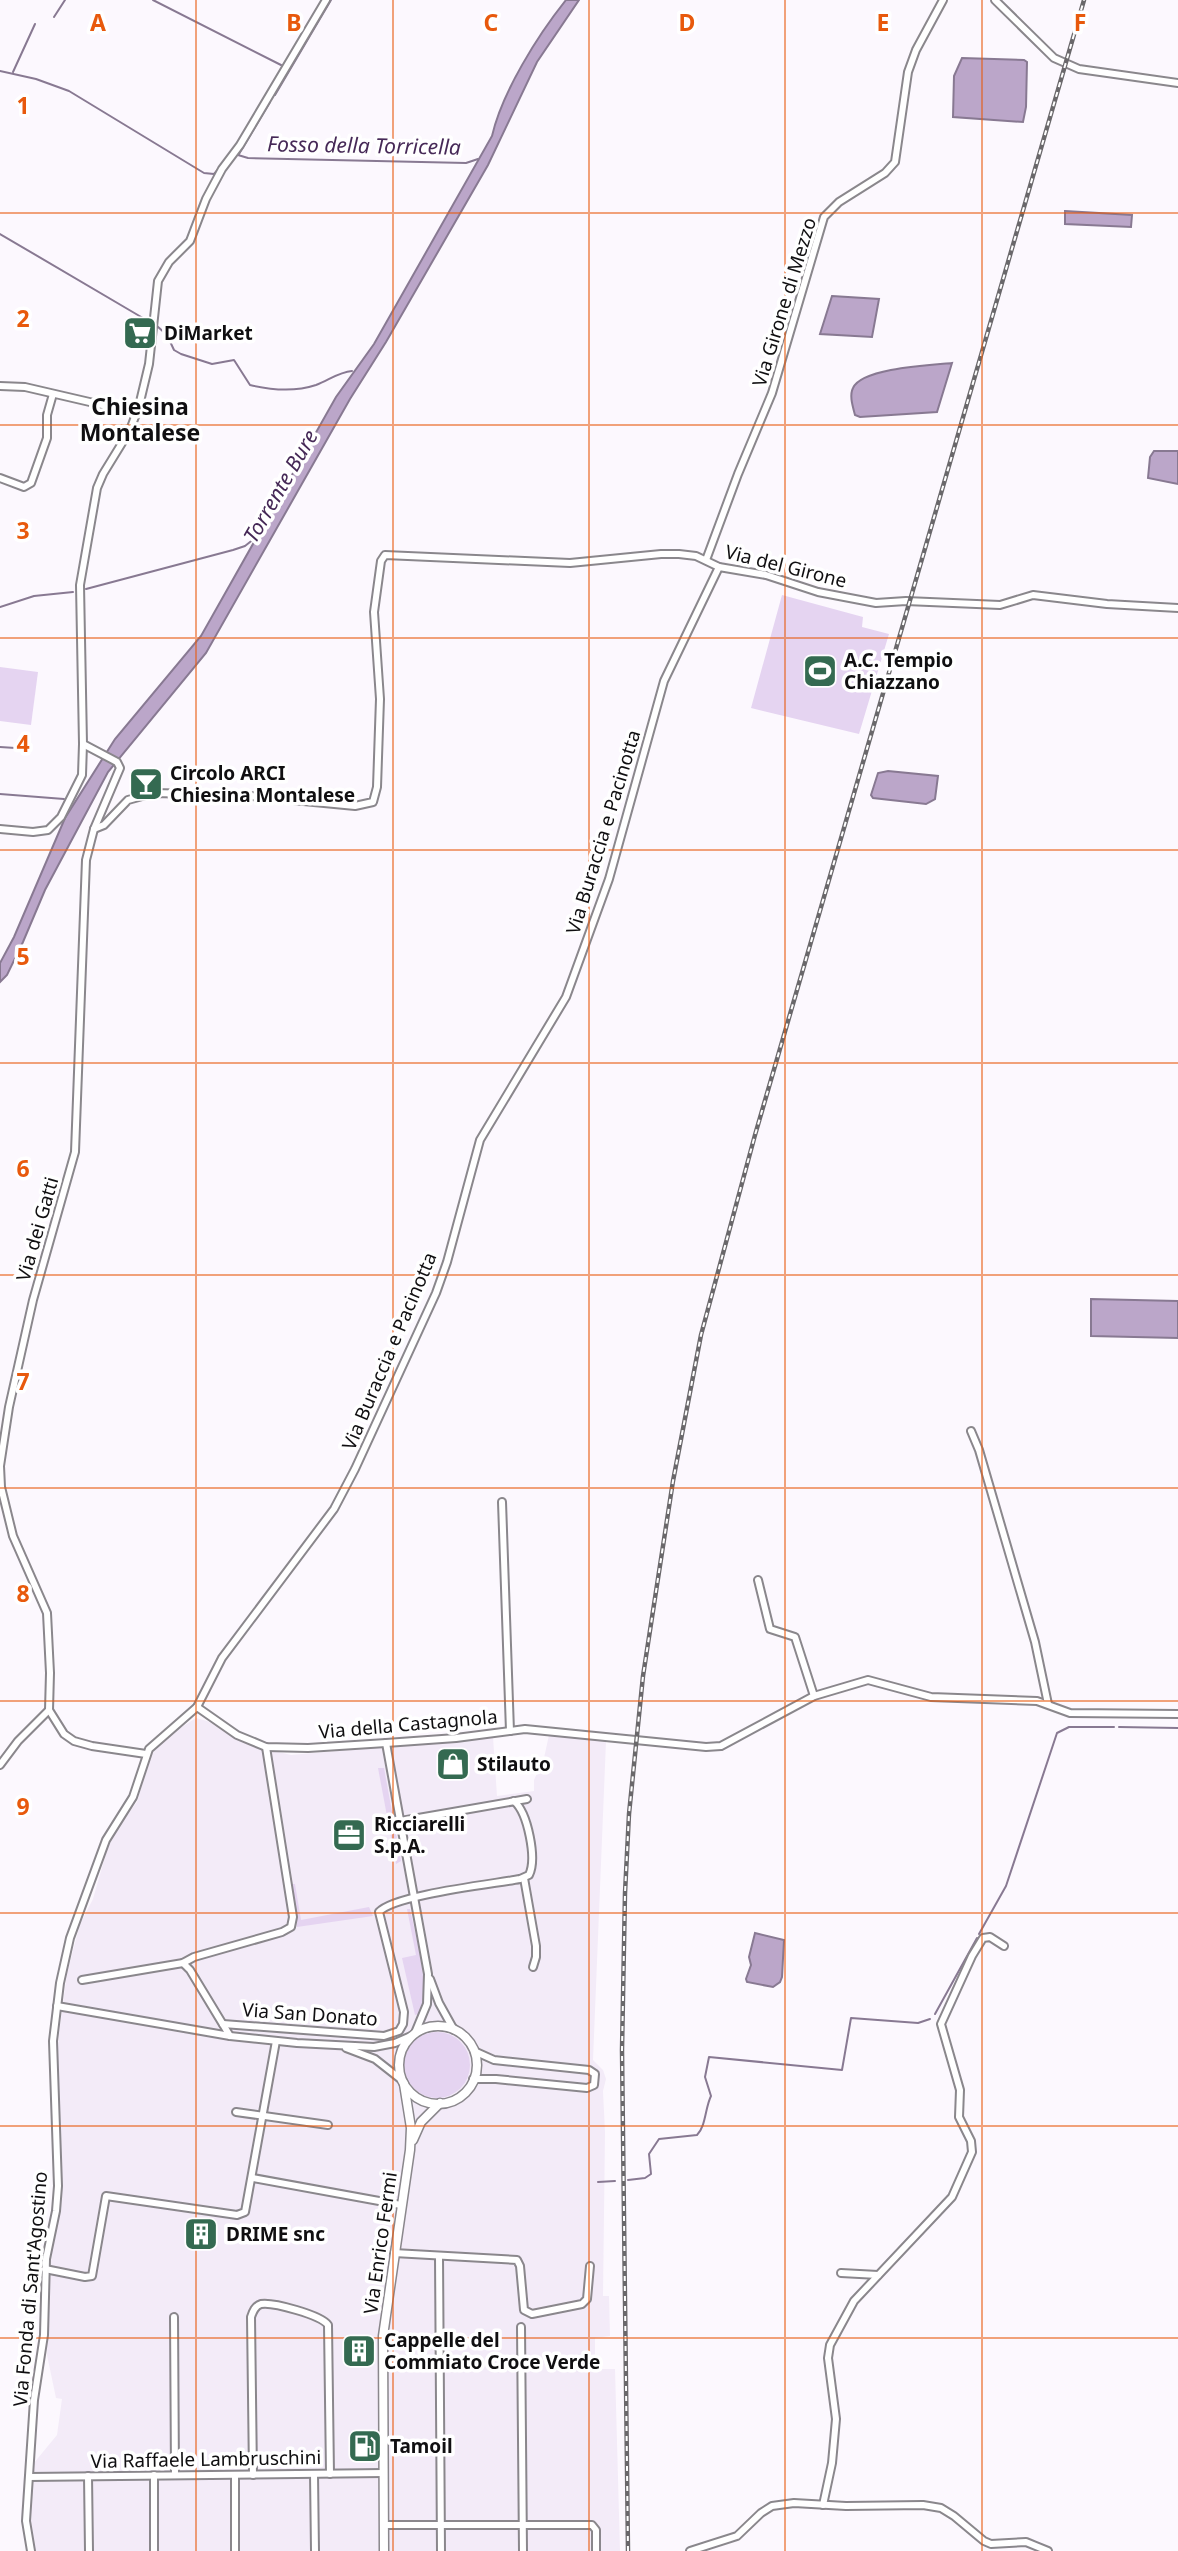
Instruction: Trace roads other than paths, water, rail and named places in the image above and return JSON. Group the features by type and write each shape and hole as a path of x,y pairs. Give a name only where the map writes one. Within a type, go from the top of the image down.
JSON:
{"street":[{"path":"0,829 33,832 48,830 61,817 82,775 81,579 97,488 137,413 149,364 158,281 169,262 190,241 206,199 222,169 240,145 326,0"},
{"name":"Via Girone di Mezzo","path":"706,560 772,393 824,217 839,202 885,173 895,162 908,72 916,50 943,0"},
{"path":"995,0 1054,58 1079,69 1178,83"},
{"path":"0,386 25,387 137,413"},
{"path":"0,478 24,487 30,485 47,438 47,415 52,394"},
{"name":"Via del Girone","path":"94,829 104,825 128,800 146,793 241,795 355,806 373,802 377,788 380,699 374,612 381,561 385,555 570,563 661,554 696,556 719,567 766,575 818,592 876,603 906,601 1000,605 1033,595 1107,604 1178,608"},
{"name":"Via Buraccia e Pacinotta","path":"146,1754 197,1707 222,1658 316,1536 344,1492 447,1262 480,1140 550,1026 573,981 609,879 664,681 719,567"},
{"name":"Via dei Gatti","path":"49,1710 47,1613 13,1536 1,1487 1,1466 9,1407 33,1300 75,1152 86,860 94,829 119,772 117,763 83,744"},
{"path":"971,1431 979,1450 1035,1642 1048,1704"},
{"path":"502,1502 510,1731"},
{"path":"758,1580 770,1629 795,1637 814,1696"},
{"name":"Via della Castagnola","path":"197,1707 242,1739 266,1747 308,1748 456,1738 529,1729 706,1747 721,1745 814,1696 868,1680 931,1697 1025,1699 1081,1714 1178,1714"},
{"path":"0,1765 18,1741 49,1710 61,1730 74,1741 146,1754"},
{"path":"386,1743 428,1974 428,2004 399,2057 399,2071 410,2119 410,2150"},
{"path":"82,1980 183,1963 194,1957 282,1933 293,1924 266,1747"},
{"name":"Via Fonda di Sant'Agostino","path":"31,2551 26,2527 35,2392 45,2322 45,2269 58,2186 53,2057 57,2006 70,1938 107,1836 133,1797 146,1754"},
{"path":"401,1821 527,1799"},
{"path":"415,1897 524,1878 530,1873 533,1860 524,1812 514,1801"},
{"path":"524,1878 536,1952 533,1967"},
{"name":"Via San Donato","path":"223,2024 384,2036 395,2034 403,2024 404,2012 379,1912 384,1907 415,1897"},
{"path":"823,2505 832,2463 836,2419 828,2349 850,2305 947,2203 970,2160 971,2141 959,2117 960,2090 941,2024 983,1938 990,1937 1004,1946"},
{"name":"Via San Donato","path":"183,1963 230,2036"},
{"path":"410,2150 421,2122 440,2103 461,2095 473,2079 476,2066 474,2051 467,2039 454,2029 439,2003 428,1974"},
{"path":"57,2006 230,2036 344,2047 383,2046 434,2026 454,2029"},
{"path":"45,2269 92,2276 106,2196 240,2215 247,2210 276,2041"},
{"path":"344,2047 379,2062 418,2098 440,2103"},
{"path":"473,2079 496,2078 587,2088 594,2085 596,2078 589,2070 494,2060 474,2051"},
{"path":"236,2112 328,2125"},
{"name":"Via Enrico Fermi","path":"384,2551 383,2336 410,2150"},
{"path":"253,2178 401,2205"},
{"path":"394,2253 519,2261 524,2308 529,2314 582,2304 587,2299 590,2266"},
{"path":"439,2256 441,2551"},
{"path":"841,2273 878,2275"},
{"path":"253,2474 250,2330 252,2312 263,2304 313,2315 326,2322 330,2474"},
{"path":"174,2317 175,2475"},
{"path":"521,2327 523,2551"},
{"name":"Via Raffaele Lambruschini","path":"29,2477 384,2473"},
{"path":"314,2474 315,2551"},
{"path":"235,2475 235,2551"},
{"path":"88,2476 89,2551"},
{"path":"154,2476 155,2551"},
{"path":"690,2551 737,2536 772,2506 794,2503 923,2505 941,2508 991,2544 1026,2542 1048,2551"},
{"path":"384,2525 590,2524 595,2528 596,2551"}],"waterway":[{"path":"54,17 65,0"},
{"path":"153,0 281,65"},
{"path":"275,95 331,0"},
{"path":"13,72 35,24"},
{"name":"Fosso della Torricella","path":"0,71 36,79 69,91 204,173 214,174 221,166"},
{"path":"239,154 270,102"},
{"name":"Fosso della Torricella","path":"238,155 248,158 466,163 478,159"},
{"path":"0,234 148,321"},
{"path":"157,326 167,335 174,350 181,354 212,364 234,360 250,385 300,389 352,371"},
{"name":"Torrente Bure","path":"86,589 233,550 245,546 260,534"},
{"path":"0,607 34,596 73,592"},
{"path":"0,747 31,749"},
{"path":"0,794 64,799"},
{"path":"979,1934 1006,1886 1057,1733 1069,1727 1114,1727"},
{"path":"1119,1727 1178,1728"},
{"path":"935,2014 977,1938"},
{"path":"628,2180 645,2178 651,2174 649,2154 659,2139 697,2135 700,2131 711,2096 705,2077 709,2057 842,2070 851,2018 918,2023 930,2019"},
{"path":"598,2182 615,2181"}],"railway":[{"path":"628,2551 622,2050 625,1893 629,1814 643,1676 673,1481 701,1335 755,1135 1084,0"}],"place":[{"name":"DiMarket","path":"140,333"},
{"name":"A.C. Tempio Chiazzano","path":"820,671"},
{"name":"Circolo ARCI Chiesina Montalese","path":"146,784"},
{"name":"Stilauto","path":"453,1764"},
{"name":"Ricciarelli S.p.A.","path":"349,1835"},
{"name":"DRIME snc","path":"201,2234"},
{"name":"Cappelle del Commiato Croce Verde","path":"359,2351"},
{"name":"Tamoil","path":"365,2446"}],"district":[{"name":"Chiesina Montalese","path":"140,419"}]}
